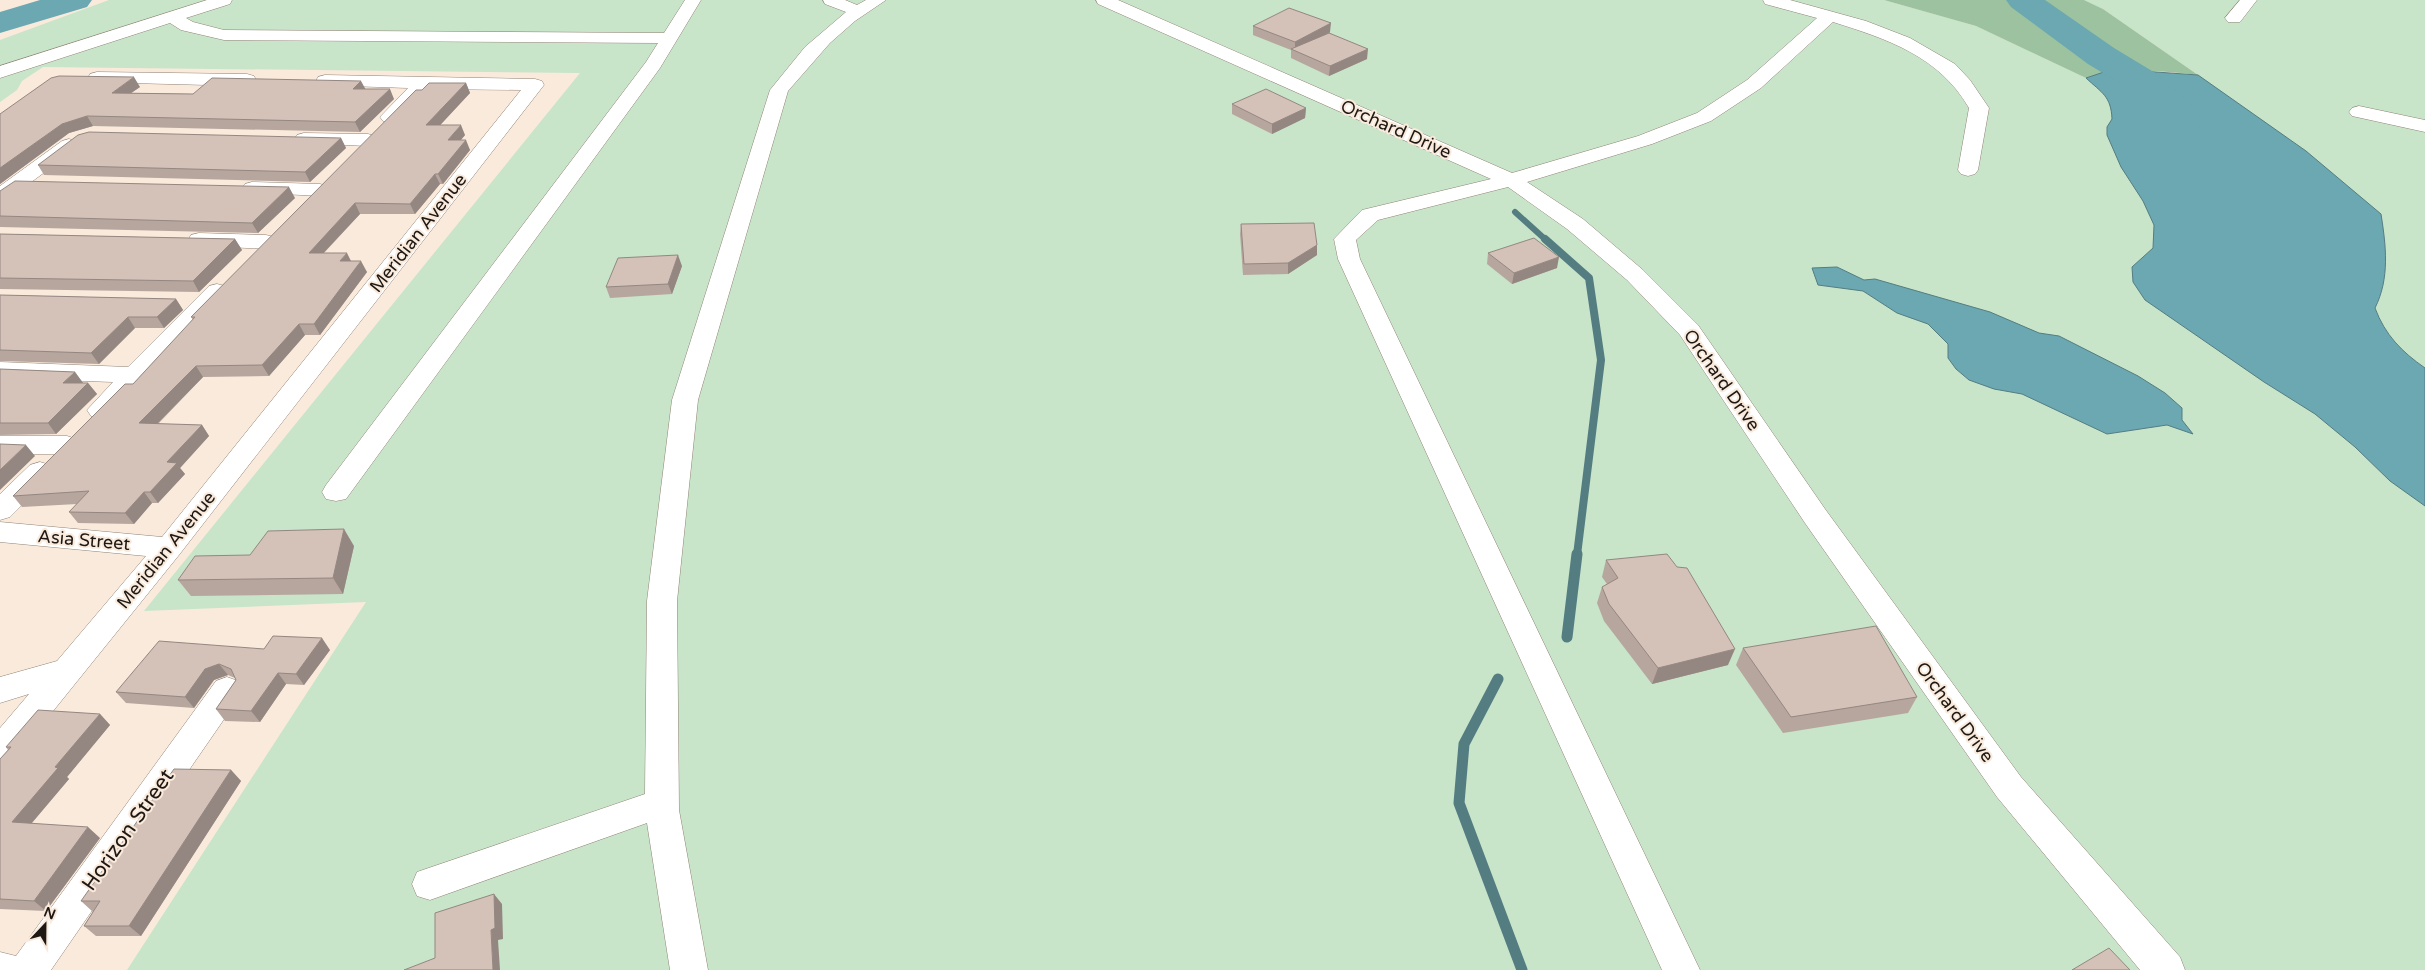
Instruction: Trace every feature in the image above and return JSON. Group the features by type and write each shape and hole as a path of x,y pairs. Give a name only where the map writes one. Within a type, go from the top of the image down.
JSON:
{"street":[{"path":"0,72 224,0"},
{"path":"336,492 654,64 693,0"},
{"path":"831,0 867,5"},
{"name":"Orchard Drive","path":"1104,0 1511,180 1583,231 1635,275 1689,330 1815,516 2009,787 2151,956 2166,970"},
{"path":"1771,0 1830,16 1914,47 1944,64 1965,85 1979,108 1968,170"},
{"path":"2234,18 2249,0"},
{"path":"689,970 662,803 662,601 685,400 779,90 806,54 867,5"},
{"path":"1681,970 1349,259 1346,240 1370,215 1511,180 1645,140 1704,117 1754,84 1830,16"},
{"path":"172,17 187,26 204,32 224,35 670,38"},
{"path":"75,78 265,80"},
{"name":"Meridian Avenue","path":"0,752 169,548 535,85 305,80"},
{"path":"300,209 424,82"},
{"path":"2359,112 2425,126"},
{"path":"0,196 77,139 86,136"},
{"path":"290,138 368,140"},
{"path":"232,188 334,175"},
{"path":"18,183 48,183"},
{"path":"0,510 272,235 177,240"},
{"path":"178,300 208,301"},
{"path":"0,370 134,375"},
{"path":"0,445 78,433"},
{"name":"Asia Street","path":"0,532 169,548"},
{"path":"0,690 68,670"},
{"name":"Horizon Street","path":"29,970 227,690"},
{"path":"430,884 662,803"},
{"path":"0,970 5,970"}],"green space":[{"path":"109,0 1884,0 1976,26 2086,78 2092,83 2205,80 2103,9 2084,0 2425,0 2425,970 127,970 366,602 144,611 580,73 43,67 22,81 17,90 0,102 0,40"},
{"path":"1884,0 2084,0 2103,9 2198,75 2156,71 2128,71 2086,78 1976,26"}],"water":[{"path":"2128,70 2198,75 2306,151 2381,214 2386,262 2383,285 2375,308 2389,335 2409,356 2425,368 2425,506 2390,481 2355,447 2315,414 2264,382 2145,300 2133,282 2132,267 2153,248 2154,225 2143,201 2121,167 2107,135 2107,127 2112,119 2108,100 2086,78 2104,72"},
{"path":"1837,267 1864,280 1875,279 1990,312 2039,333 2059,336 2138,376 2165,393 2182,408 2182,420 2193,434 2167,425 2107,434 2022,394 1994,389 1969,380 1956,369 1948,358 1948,344 1928,324 1897,313 1863,291 1818,285 1812,268"}],"building":[{"path":"1289,8 1331,23 1295,42 1253,26"},
{"path":"1329,33 1368,49 1330,66 1291,49"},
{"path":"59,76 134,77 112,93 193,94 212,78 361,81 353,89 390,89 355,122 87,116 62,124 0,168 0,114 51,78"},
{"path":"429,83 466,83 426,125 461,125 448,140 466,140 410,204 355,203 309,253 347,253 340,261 361,261 314,324 299,324 262,365 196,366 139,423 202,425 167,462 177,463 150,492 144,492 125,513 69,512 89,491 13,496 125,384 133,384 195,317 191,317 416,90 422,90"},
{"path":"1266,89 1306,108 1272,124 1232,104"},
{"path":"89,132 341,138 305,172 38,165 78,135"},
{"path":"15,181 289,187 252,223 0,216 0,191"},
{"path":"1314,223 1317,245 1288,263 1244,264 1241,224"},
{"path":"0,234 235,239 193,281 0,278"},
{"path":"1534,238 1559,257 1514,273 1488,253"},
{"path":"678,255 668,284 606,287 618,258"},
{"path":"0,295 176,299 157,317 128,317 91,353 0,350"},
{"path":"0,369 75,372 63,383 88,383 48,423 0,423"},
{"path":"0,444 26,445 0,470"},
{"path":"344,529 333,578 178,580 195,556 250,555 268,531"},
{"path":"1667,554 1677,567 1687,568 1735,649 1658,668 1609,604 1602,587 1618,578 1606,560"},
{"path":"1876,626 1917,697 1791,717 1743,648"},
{"path":"273,636 322,638 296,674 278,673 251,711 216,709 236,680 231,669 219,664 205,669 185,697 116,692 159,641 264,649"},
{"path":"38,710 100,714 55,767 58,768 12,822 88,827 34,901 0,899 0,759 11,747 6,747"},
{"path":"174,769 231,770 129,926 84,926 100,901 81,901"},
{"path":"494,894 495,928 491,930 493,970 404,970 435,958 435,913"},
{"path":"2109,948 2130,970 2072,970"}],"waterway":[{"path":"0,23 75,0"},
{"path":"2023,0 2101,56 2144,82 2184,121"},
{"path":"1515,212 1546,240"},
{"path":"1545,239 1589,278 1601,360 1577,555"},
{"path":"1567,637 1577,554"},
{"path":"1498,679 1464,744 1459,803 1522,970"}]}
